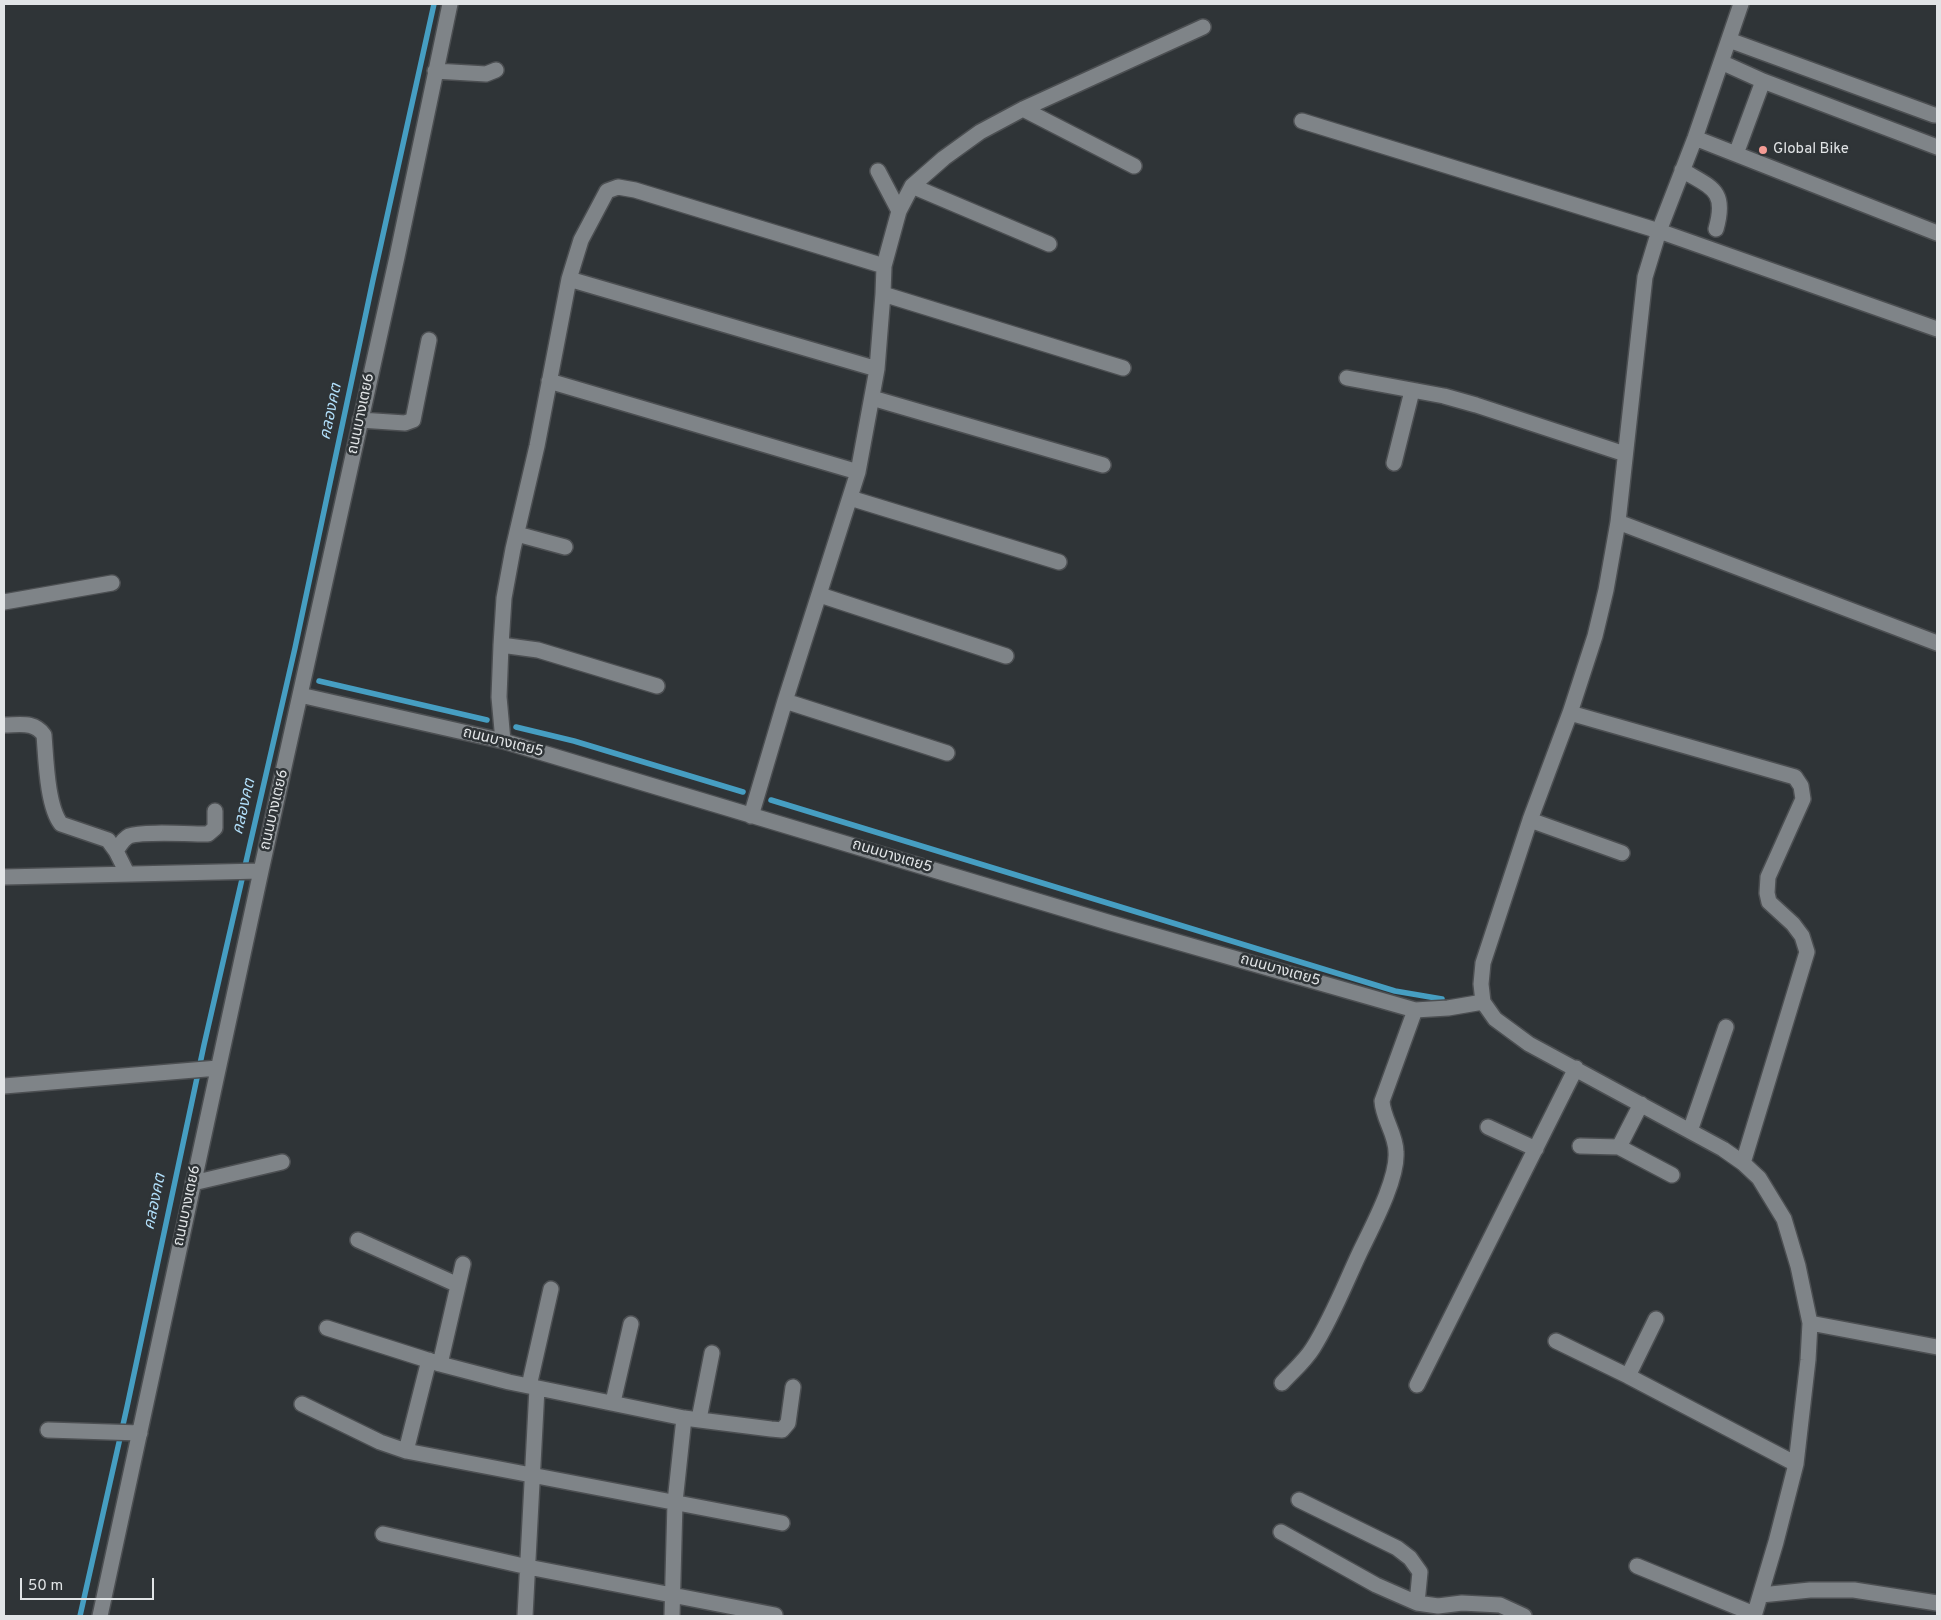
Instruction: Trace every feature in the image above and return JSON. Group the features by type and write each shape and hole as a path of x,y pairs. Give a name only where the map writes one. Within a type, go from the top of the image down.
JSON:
{"street":[{"name":"ถนนบางเตย6","path":"100,1616 137,1433 193,1183 215,1068 397,257 450,4"},
{"path":"1637,1566 1754,1615 1796,1464 1808,1360 1810,1323 1798,1266 1784,1220 1759,1178 1744,1163 1724,1149 1529,1044 1495,1019 1483,1002 1481,984 1483,964 1530,820 1570,713 1595,636 1606,590 1618,522 1645,277 1659,231 1722,62 1741,4"},
{"path":"751,816 785,701 858,472 877,369 884,266 899,211 912,186 944,158 980,132 1023,109 1203,27"},
{"path":"1729,40 1937,115"},
{"path":"1722,62 1763,81 1937,147"},
{"path":"435,71 486,74 496,70"},
{"path":"1736,154 1763,81"},
{"path":"1023,109 1134,166"},
{"path":"1302,121 1659,231 1937,329"},
{"path":"1694,138 1937,233"},
{"path":"1682,170 1712,188 1720,198 1721,212 1716,229"},
{"path":"878,171 899,211"},
{"path":"912,186 1049,244"},
{"path":"503,742 499,697 501,645 504,598 516,534 537,446 569,279 581,240 607,191 618,187 645,193 884,266"},
{"path":"569,279 877,369"},
{"path":"883,294 1123,368"},
{"path":"360,420 405,423 413,420 429,340"},
{"path":"1347,378 1444,396 1624,454"},
{"path":"549,381 858,472"},
{"path":"1394,463 1412,391"},
{"path":"872,398 1103,465"},
{"path":"850,498 1059,562"},
{"path":"1618,522 1937,643"},
{"path":"516,534 565,547"},
{"path":"4,602 112,583"},
{"path":"820,595 1006,656"},
{"path":"501,645 538,650 656,686"},
{"name":"ถนนบางเตย5","path":"300,695 503,742 1111,923 1415,1010 1448,1008 1483,1002"},
{"path":"785,701 947,753"},
{"path":"1570,713 1795,777 1801,786 1803,799 1768,877 1767,893 1769,902 1793,924 1802,936 1806,952 1744,1163"},
{"path":"4,725 32,725 39,728 44,735 52,806 56,818 61,824 108,840 127,873"},
{"path":"116,851 121,842 129,836 146,834 208,834 215,828 215,811"},
{"path":"1530,820 1622,853"},
{"path":"4,877 259,871"},
{"path":"1282,1383 1312,1350 1329,1318 1382,1204 1394,1172 1397,1152 1393,1134 1383,1112 1382,1101 1415,1010"},
{"path":"1690,1131 1726,1027"},
{"path":"4,1086 215,1068"},
{"path":"1417,1385 1576,1068"},
{"path":"1619,1147 1641,1104"},
{"path":"1488,1127 1536,1149"},
{"path":"1580,1146 1619,1147 1672,1175"},
{"path":"193,1183 282,1162"},
{"path":"358,1240 458,1285"},
{"path":"406,1451 463,1264"},
{"path":"525,1616 533,1476 533,1387 551,1289"},
{"path":"1628,1376 1656,1319"},
{"path":"1810,1323 1937,1346"},
{"path":"613,1402 631,1324"},
{"path":"327,1328 434,1362 533,1387 684,1418 782,1430 788,1422 793,1387"},
{"path":"1556,1342 1628,1376 1796,1464"},
{"path":"699,1419 712,1353"},
{"path":"302,1404 380,1442 406,1451 782,1523"},
{"path":"672,1616 675,1502 684,1418"},
{"path":"48,1430 137,1433"},
{"path":"1299,1500 1397,1548 1410,1558 1420,1572 1416,1602"},
{"path":"1281,1532 1376,1585 1416,1602 1438,1606 1462,1603 1500,1605 1524,1616"},
{"path":"383,1534 528,1567 775,1615"},
{"path":"1760,1595 1810,1590 1854,1590 1937,1603"}],"waterway":[{"name":"คลองคต","path":"80,1616 127,1407 204,1045 295,648 434,4"},
{"path":"319,681 487,720"},
{"path":"516,727 574,741 743,792"},
{"path":"771,800 1395,991 1442,999"}],"place":[{"name":"Global Bike","path":"1763,150"}]}
